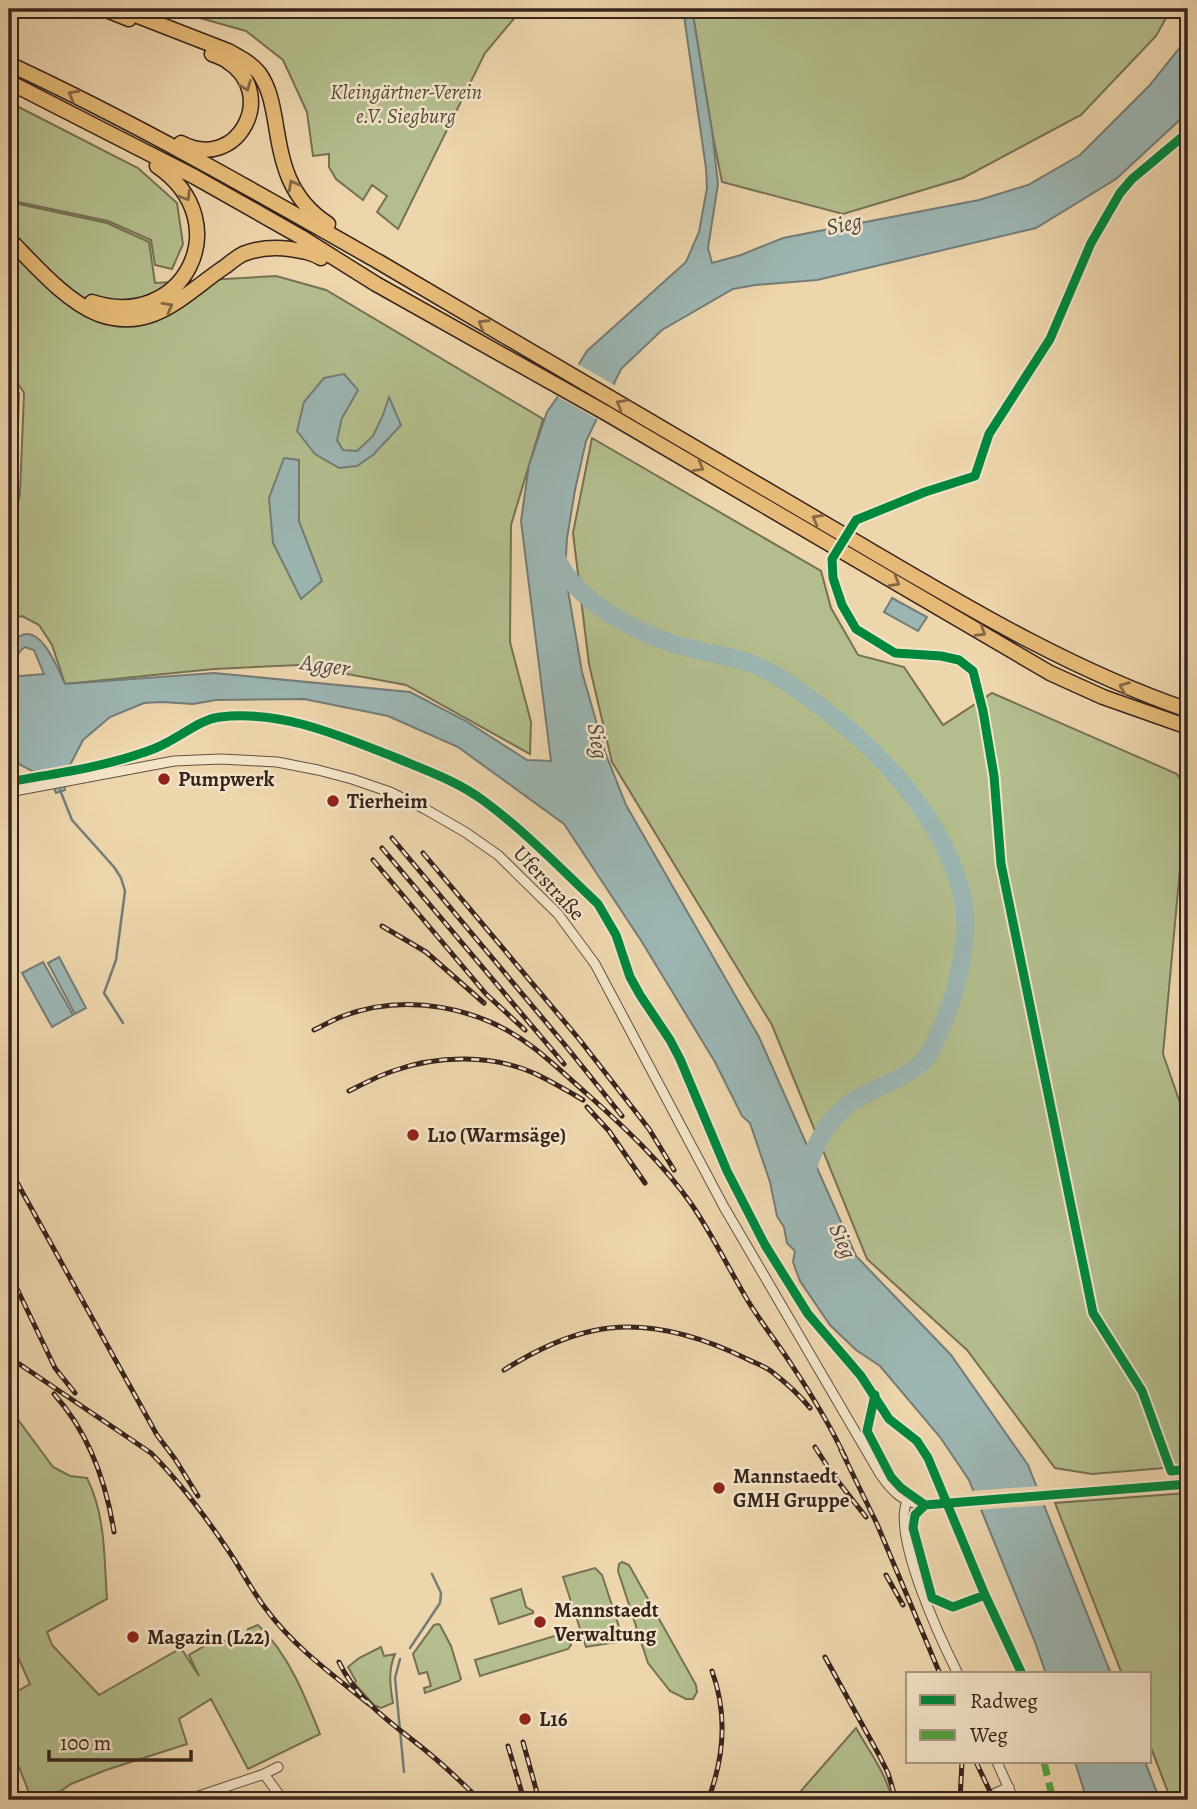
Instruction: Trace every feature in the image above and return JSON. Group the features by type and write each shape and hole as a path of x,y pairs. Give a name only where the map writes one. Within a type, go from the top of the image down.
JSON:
{"highway":[{"path":"104,9 227,61 246,81 251,96 247,124 227,144 214,149 188,146 156,130 134,127"},
{"path":"120,9 228,51 244,59 258,72 272,105 281,161 300,200 318,218 360,244 379,262"},
{"path":"9,64 65,90 212,167 1058,656 1119,685 1188,710"},
{"path":"9,82 242,203 376,284 534,372 1051,673 1103,697 1188,727"},
{"path":"9,232 56,277 90,301 104,306 126,308 164,295 185,275 193,258 198,238 195,213 187,195 170,175 116,136"},
{"path":"9,239 78,303 118,319 141,319 162,311 243,254 275,247 311,252 352,275 376,284"}],"street":[{"name":"Uferstraße","path":"9,792 174,761 221,759 277,762 352,779 402,798 445,820 498,855 558,914 595,964 723,1207 880,1474 892,1490 907,1501"},
{"path":"957,1672 931,1618 911,1556 904,1527 907,1501 930,1505 1188,1484"},
{"path":"999,1764 1014,1800"},
{"path":"187,1800 278,1767"},
{"path":"264,1774 283,1800"},
{"path":"980,1800 1009,1787"}],"green space":[{"name":"Kleingärtner-Verein e.V. Siegburg","path":"168,9 522,9 485,53 398,229 377,212 387,196 372,185 363,200 336,179 329,167 329,154 313,156 307,112 283,60 246,31"},
{"path":"692,9 1171,9 1156,36 1081,115 963,178 843,214 722,182"},
{"path":"9,102 138,168 177,203 183,244 172,269 155,265 151,240 108,221 9,200"},
{"path":"9,202 107,223 149,242 155,283 276,276 326,290 543,419 511,525 510,642 531,722 530,754 406,685 299,665 214,669 65,684 52,645 39,625 22,616 9,619 9,547 20,493 24,393 9,370"},
{"path":"9,377 19,393 16,493 9,534"},
{"path":"592,438 821,571 831,608 858,655 904,667 943,725 992,693 1177,774 1187,792 1163,1054 1188,1126 1188,1466 1092,1474 1055,1468 967,1350 867,1259 772,1025 612,762 589,664 573,533"},
{"path":"9,1403 53,1467 70,1476 87,1478 101,1522 107,1599 47,1632 52,1645 99,1695 181,1648 199,1676 189,1655 220,1637 225,1642 245,1637 248,1629 258,1625 287,1662 320,1734 248,1769 211,1699 179,1719 187,1744 71,1784 48,1800 32,1800 9,1742 9,1696 30,1684 14,1648 9,1650"},
{"path":"1188,1493 1188,1800 1171,1800 1152,1750 1152,1672 1121,1672 1055,1503"},
{"path":"622,1562 629,1565 696,1685 697,1692 693,1699 686,1699 670,1691 648,1663 618,1571"},
{"path":"595,1568 602,1575 621,1638 617,1642 586,1647 563,1577"},
{"path":"521,1589 526,1607 533,1613 499,1624 491,1599"},
{"path":"438,1624 451,1646 461,1679 425,1693 424,1688 431,1686 427,1672 419,1674 413,1654 434,1625"},
{"path":"568,1632 571,1645 568,1649 480,1676 475,1660"},
{"path":"381,1647 384,1656 395,1654 390,1678 393,1703 381,1708 374,1705 354,1683 356,1681 348,1667"},
{"path":"856,1728 882,1772 892,1800 793,1800"}],"water":[{"name":"Sieg","path":"683,9 692,9 712,131 718,184 708,248 712,263 783,238 979,200 1028,185 1080,155 1149,86 1188,34 1188,111 1116,179 1036,228 817,280 733,289 662,330 621,369 586,441 567,538 565,573 582,672 605,752 626,805 759,1037 856,1256 951,1355 1028,1465 1110,1672 1045,1672 969,1480 940,1437 880,1366 856,1350 830,1325 800,1281 793,1262 795,1251 787,1243 784,1227 777,1216 770,1182 750,1123 742,1116 715,1062 642,942 564,824 458,747 388,716 304,699 216,700 193,704 144,703 110,717 83,740 63,774 65,790 56,793 50,780 9,759 9,677 44,674 34,650 25,647 9,666 13,642 28,634 35,636 48,650 65,684 214,673 410,692 466,721 527,760 551,761 521,521 529,465 547,412 587,351 686,262 699,232 707,188"},
{"path":"344,374 358,390 342,418 337,440 343,450 357,451 373,436 389,397 401,425 373,455 357,466 339,468 315,454 297,431 304,402 324,378"},
{"path":"284,458 299,460 299,521 322,581 301,599 273,543 269,498"},
{"path":"892,598 927,617 918,631 884,612"},
{"path":"59,957 86,1008 75,1014 48,963"},
{"path":"43,962 73,1015 52,1027 22,973"},
{"path":"1076,1764 1146,1764 1160,1800 1087,1800"}],"pier":[{"path":"576,363 616,386 600,421 555,395"},
{"path":"1040,1486 1048,1505 977,1510 970,1491"}],"waterway":[{"path":"555,554 575,586 618,619 668,642 738,659 762,668 790,684 829,713 848,728 900,780 929,819 953,865 963,899 964,947 952,998 934,1045 924,1060 911,1070 853,1101 833,1118 813,1152 805,1177"},
{"path":"60,790 72,820 114,867 125,891 116,960 104,993 123,1023"},
{"path":"410,1648 440,1603 441,1593 432,1574"},
{"path":"400,1659 395,1678 404,1772"}],"railway":[{"path":"392,838 622,1116"},
{"path":"382,848 564,1064"},
{"path":"423,853 579,1039 649,1129 674,1170"},
{"path":"373,860 486,994 525,1030"},
{"path":"382,926 426,952 484,1003"},
{"path":"314,1030 343,1016 367,1009 418,1005 443,1008 491,1022 541,1053 629,1132 681,1190 707,1229 753,1310 815,1401 846,1459"},
{"path":"349,1091 382,1075 410,1066 465,1059 519,1067 583,1100"},
{"path":"587,1107 609,1131 645,1183"},
{"path":"9,1168 157,1435 198,1496"},
{"path":"9,1272 55,1368 75,1393"},
{"path":"504,1370 546,1347 580,1334 612,1328 652,1329 710,1343 762,1366 787,1384 810,1408"},
{"path":"9,1357 151,1453 201,1512 277,1623 314,1660 369,1704"},
{"path":"54,1394 77,1425 94,1458 106,1494 114,1532"},
{"path":"815,1447 866,1517"},
{"path":"841,1450 877,1524 939,1672"},
{"path":"886,1575 903,1605"},
{"path":"825,1657 888,1773 896,1800"},
{"path":"339,1662 347,1677 368,1702 480,1800"},
{"path":"708,1800 718,1768 722,1736 720,1704 712,1671"},
{"path":"523,1742 539,1800"},
{"path":"508,1746 524,1800"},
{"path":"960,1800 962,1764"},
{"path":"977,1764 994,1800"}],"marked path":[{"path":"1044,1764 1053,1800"}],"cycle path":[{"path":"1188,132 1132,179 1120,193 1091,243 1050,339 989,434 975,476 925,492 856,520 832,559 833,578 842,605 856,629 895,653 959,660 973,671 994,776 1001,864 1093,1313 1142,1391 1171,1471 1188,1469"},
{"path":"9,782 74,770 146,752 213,718 265,717 331,733 429,771 474,794 514,825 598,904 616,935 630,977 680,1059 727,1171 765,1245 808,1314 861,1376 889,1419 917,1441 928,1458 985,1595 1021,1672"},
{"path":"875,1395 867,1431 891,1477 901,1488 925,1505"},
{"path":"925,1505 1188,1484"},
{"path":"925,1505 915,1515 913,1528 932,1598 953,1607 985,1595"}],"place":[{"name":"Pumpwerk","path":"164,779"},
{"name":"Tierheim","path":"333,801"},
{"name":"L10 (Warmsäge)","path":"413,1135"},
{"name":"Mannstaedt GMH Gruppe","path":"719,1488"},
{"name":"Mannstaedt Verwaltung","path":"540,1622"},
{"name":"Magazin (L22)","path":"133,1637"},
{"name":"L16","path":"525,1719"}],"water label":[{"name":"Agger","path":"325,665"}]}
